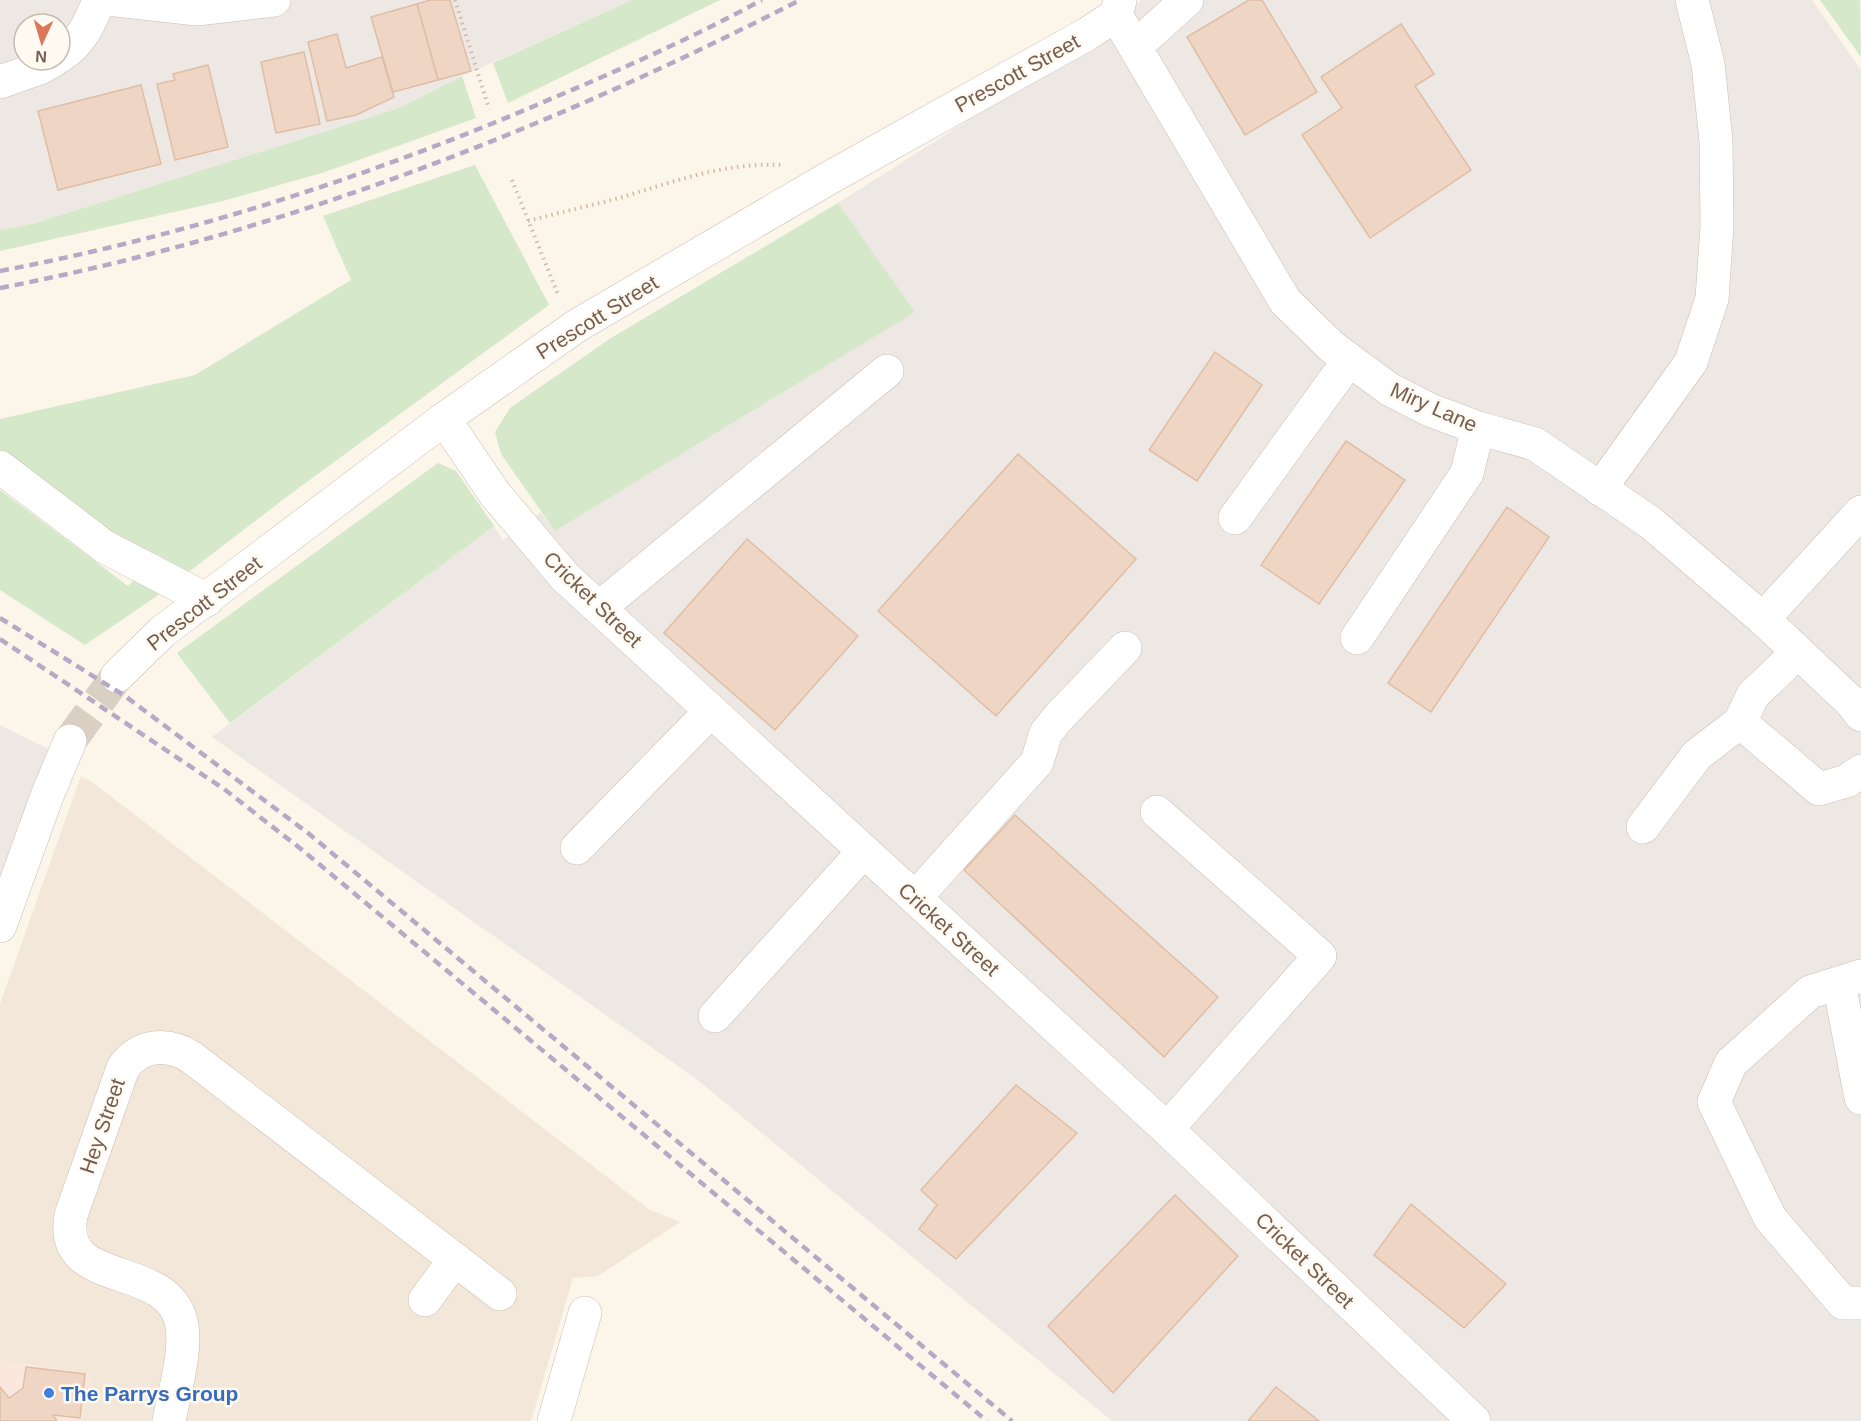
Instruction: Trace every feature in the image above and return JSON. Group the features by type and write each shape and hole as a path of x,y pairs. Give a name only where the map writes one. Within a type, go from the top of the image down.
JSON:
{"street":[{"path":"72,48 81,37 99,0"},
{"path":"116,0 197,9 274,0"},
{"path":"1135,47 1188,0"},
{"path":"1600,489 1692,362 1712,299 1717,226 1716,141 1708,64 1692,0"},
{"name":"Miry Lane","path":"1118,8 1135,47 1285,301 1332,347 1389,389 1430,410 1478,428 1535,444 1650,523 1763,619 1851,702 1861,716"},
{"name":"Prescott Street","path":"117,676 162,632 444,419 578,325 1118,8"},
{"path":"0,82 29,72"},
{"path":"1235,518 1349,360"},
{"path":"599,608 887,371"},
{"name":"Cricket Street","path":"444,419 495,494 565,577 1167,1129 1474,1421"},
{"path":"1357,638 1467,473 1478,428"},
{"path":"0,467 105,547 207,600"},
{"path":"1763,619 1861,512"},
{"path":"915,898 1036,762 1046,733 1058,718 1125,648"},
{"path":"1643,827 1697,755 1740,722 1754,695 1798,652"},
{"path":"577,848 711,711"},
{"path":"1740,722 1820,789 1847,781 1861,771"},
{"path":"0,926 47,796 70,741"},
{"path":"1156,812 1320,956 1167,1129"},
{"path":"715,1016 864,851"},
{"path":"1861,1098 1850,980 1810,992 1731,1063 1714,1102 1770,1218 1843,1303 1861,1303"},
{"name":"Hey Street","path":"169,1421 183,1341 182,1323 176,1308 164,1294 148,1284 85,1261 74,1247 69,1232 71,1215 119,1076 128,1060 135,1054 157,1047 170,1047 191,1057 501,1294"},
{"path":"425,1300 455,1259"},
{"path":"554,1421 585,1313"}],"path":[{"path":"454,0 489,109"},
{"path":"528,221 729,166 797,166 829,178"},
{"path":"512,180 557,294 578,325"}],"shaded area":[{"path":"0,0 632,0 462,76 399,108 36,223 0,230"},
{"path":"1141,0 1812,0 1861,70 1861,1421 1112,1421 695,1078 212,737 494,526 503,540 541,512 555,531 914,312 838,203 1106,33"},
{"path":"0,725 58,754 0,898"},
{"path":"81,776 92,782 650,1210 680,1222 598,1276 573,1278 531,1421 80,1421 88,1398 0,1360 0,1004"},
{"name":"The Parrys Group","path":"0,1360 92,1374 88,1398 80,1421 0,1421"}],"green space":[{"path":"632,0 720,0 508,103 493,63"},
{"path":"1820,0 1860,0 1861,57"},
{"path":"462,76 476,118 325,172 223,201 0,251 0,230 36,223 399,108"},
{"path":"475,165 549,305 289,495 164,591 85,645 0,590 0,490 128,586 161,556 109,537 0,450 0,419 195,375 351,280 323,216"},
{"path":"838,203 915,312 555,531 501,454 495,432 510,408 611,338"},
{"path":"438,463 456,471 494,526 230,723 177,653"}],"building":[{"path":"430,0 450,0 471,71 438,80 417,4"},
{"path":"1249,0 1262,0 1317,92 1245,135 1187,37"},
{"path":"417,4 438,80 393,92 371,17"},
{"path":"1401,24 1434,74 1415,86 1471,170 1370,238 1302,135 1342,108 1321,77"},
{"path":"337,34 346,68 382,57 394,97 356,115 327,121 308,42"},
{"path":"304,52 320,124 276,133 261,62"},
{"path":"208,65 228,147 175,160 157,84 175,80 173,74"},
{"path":"141,85 161,164 58,190 38,111"},
{"path":"1215,352 1262,385 1197,481 1149,450"},
{"path":"1346,441 1405,480 1319,604 1261,565"},
{"path":"1018,454 1136,559 996,716 878,611"},
{"path":"1507,507 1549,537 1431,712 1388,683"},
{"path":"747,539 858,636 775,730 664,633"},
{"path":"1015,815 1218,997 1164,1057 964,870"},
{"path":"1016,1085 1077,1133 956,1259 919,1229 937,1205 921,1190"},
{"path":"1175,1195 1238,1256 1113,1393 1048,1326"},
{"path":"1411,1204 1506,1284 1464,1328 1374,1255"},
{"name":"The Parrys Group","path":"26,1367 85,1374 80,1418 53,1415 57,1421 0,1421 0,1387 9,1398 23,1388"},
{"path":"1276,1387 1319,1421 1248,1421"}],"tunnel":[{"path":"70,741 117,676"}],"railway":[{"path":"0,271 142,240 212,221 350,177 486,126 580,87 685,39 762,0"},
{"path":"0,288 104,265 208,238 309,207 410,172 510,134 608,92 800,0"},
{"path":"0,618 125,696 308,833 1012,1421"},
{"path":"0,639 224,789 301,849 987,1421"}],"place":[{"name":"The Parrys Group","path":"49,1393"}]}
